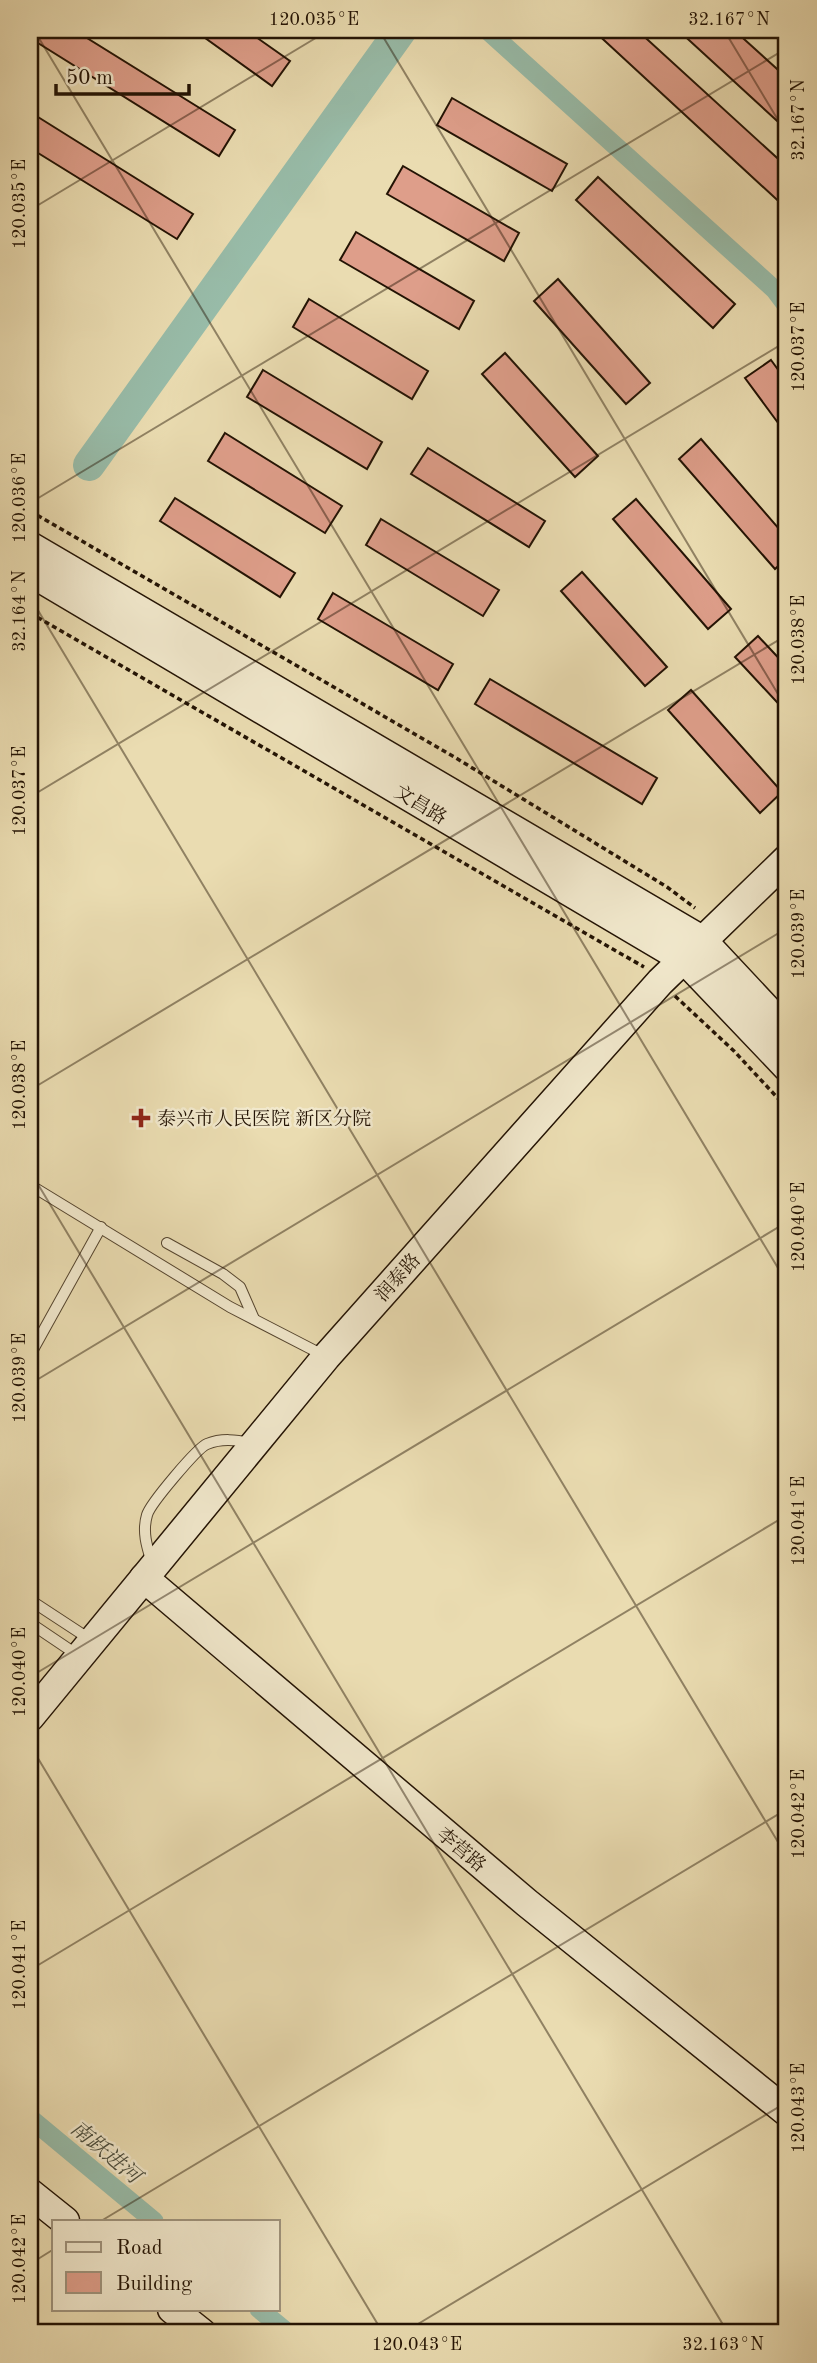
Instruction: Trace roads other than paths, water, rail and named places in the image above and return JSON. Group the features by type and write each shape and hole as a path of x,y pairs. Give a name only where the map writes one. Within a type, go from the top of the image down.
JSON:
{"street":[{"name":"文昌路","path":"30,546 702,942 787,1031"},
{"name":"文昌路","path":"30,572 702,942 787,1067"},
{"name":"润泰路","path":"30,1717 326,1357 660,982 787,859"},
{"name":"李营路","path":"149,1573 527,1903 787,2112"},
{"path":"30,2193 64,2220"},
{"path":"173,2310 202,2333"}],"lane":[{"path":"30,1185 254,1319 326,1357"},
{"path":"30,1355 101,1227"},
{"path":"167,1243 223,1274 240,1287 254,1319"},
{"path":"149,1573 144,1540 147,1514 158,1496 205,1444 230,1439 254,1444"},
{"path":"30,1600 87,1649"},
{"path":"30,1623 87,1649"}],"waterway":[{"path":"89,465 401,30"},
{"path":"487,30 775,290 787,306"},
{"path":"782,298 787,292"},
{"name":"南跃进河","path":"30,2118 153,2220"},
{"name":"南跃进河","path":"260,2310 288,2333"}],"place":[{"name":"泰兴市人民医院 新区分院","path":"141,1118"}]}
